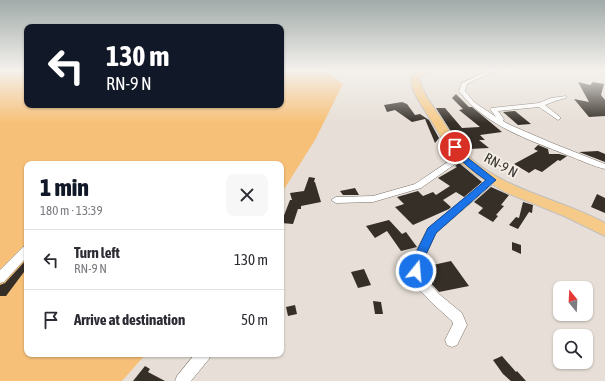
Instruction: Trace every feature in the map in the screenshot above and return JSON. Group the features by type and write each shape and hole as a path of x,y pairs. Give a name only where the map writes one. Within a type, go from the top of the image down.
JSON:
{"main road":[{"name":"RN-9 N","path":"418,88 461,157 477,171 492,180 578,216 605,230"}],"street":[{"path":"463,88 462,91 469,102 506,125 605,167"},
{"path":"506,125 493,109 540,105 552,99 564,97"},
{"path":"540,105 558,118"},
{"path":"336,200 373,199 418,186 461,157"},
{"path":"452,340 460,324 457,318 419,281 416,271 416,263 432,231 492,180"},
{"path":"0,278 24,253"},
{"path":"182,381 202,357"}],"shaded area":[{"path":"0,88 24,88 24,108 284,108 284,88 341,88 315,140 284,189 284,161 24,161 24,357 143,357 122,381 0,381"}],"building":[{"path":"581,88 603,88 601,95 605,100 605,116 589,117 574,99 589,102"},
{"path":"456,94 469,107 472,107 502,132 480,135 485,140 479,140 489,148 469,149 458,136 455,136 450,130 436,108 445,108 462,128 480,127 459,110 463,109 452,98"},
{"path":"402,102 407,104 415,115 420,114 429,120 439,138 435,143 425,119 412,122 395,110 387,112 384,105"},
{"path":"515,111 531,124 518,125 503,112"},
{"path":"538,145 548,149 549,154 567,156 560,161 558,160 542,172 535,169 529,173 514,164 538,151 534,149"},
{"path":"598,151 605,154 605,162 579,152"},
{"path":"459,163 482,182 464,197 456,192 443,200 451,207 449,209 413,225 395,207 404,204 397,197 418,191 423,196 433,192 436,195 450,186 438,178 457,167 455,166"},
{"path":"309,177 315,178 314,182 321,202 301,206 301,209 298,209 293,224 284,223 284,215 290,200 292,200 290,193 304,191"},
{"path":"491,187 509,195 501,205 504,206 496,215 498,216 493,222 478,213 483,208 474,202"},
{"path":"355,188 359,195 343,195 340,191"},
{"path":"597,194 605,198 605,213 591,207"},
{"path":"523,202 533,205 532,213 529,212 518,229 509,225 516,217 519,218"},
{"path":"389,220 402,234 406,232 417,247 401,251 387,231 375,238 366,226"},
{"path":"512,242 521,245 521,254 512,250"},
{"path":"451,261 469,286 439,292 425,277 424,267"},
{"path":"24,262 24,272 6,296 0,296 0,285 5,283"},
{"path":"364,269 371,285 358,288 351,272"},
{"path":"373,301 381,302 383,314 375,314"},
{"path":"295,305 297,314 288,316 286,307"},
{"path":"502,356 526,381 511,381 503,374 493,360"},
{"path":"145,366 150,369 148,372 165,381 133,381"}],"route":[{"path":"416,271 416,263 432,231 492,180 477,171 461,157 455,147"}]}
